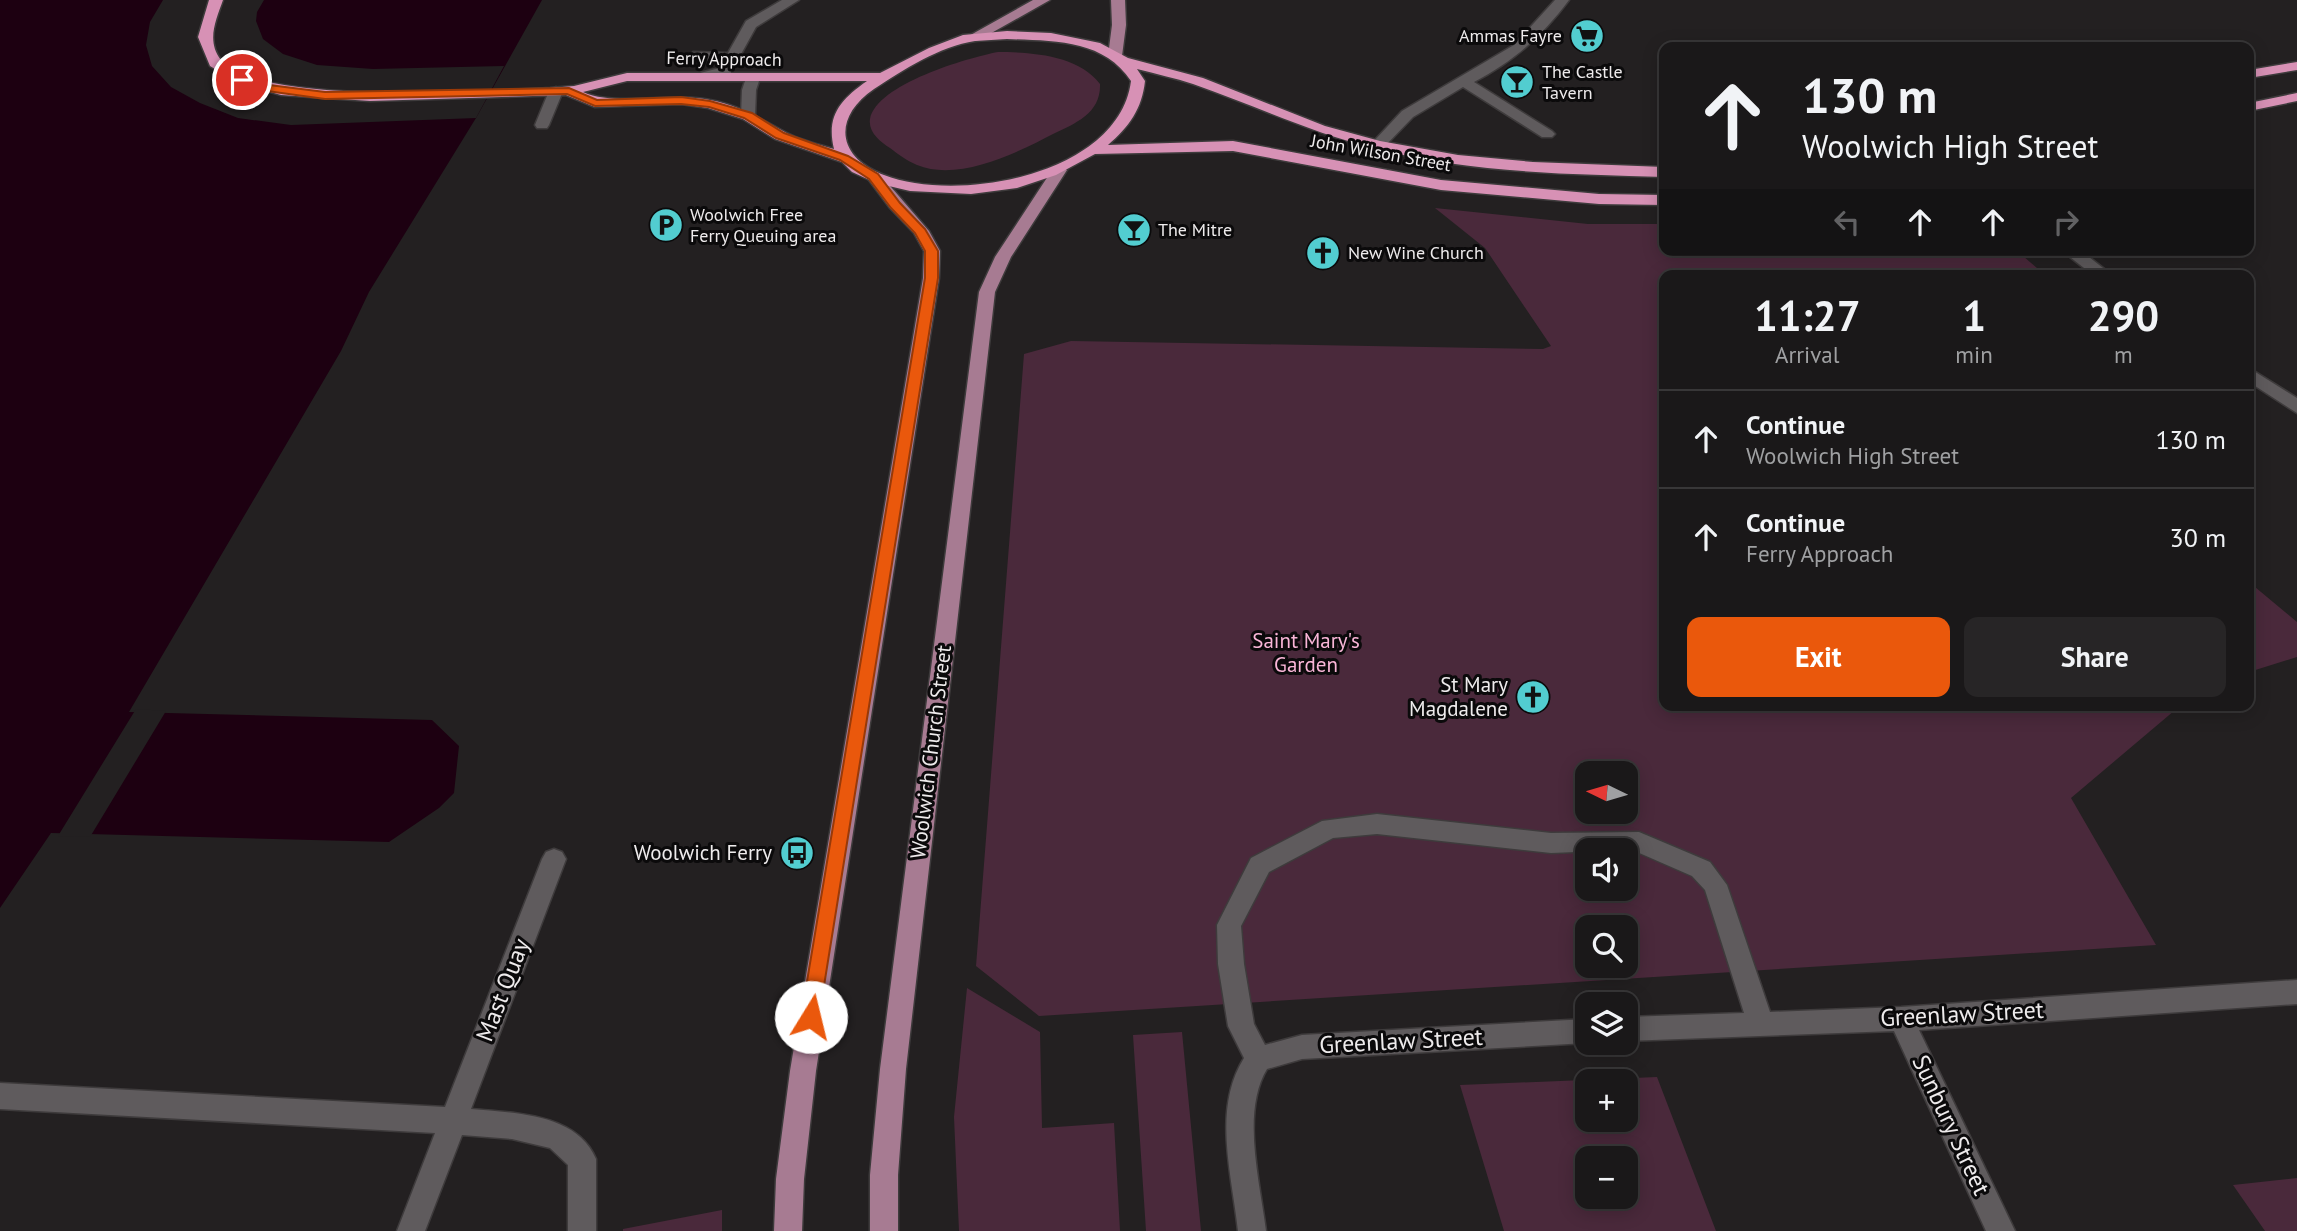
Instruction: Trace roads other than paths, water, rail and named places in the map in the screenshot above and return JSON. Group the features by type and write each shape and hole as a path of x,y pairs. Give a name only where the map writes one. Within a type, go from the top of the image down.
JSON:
{"highway":[{"name":"Ferry Approach","path":"216,0 205,21 202,39 209,55 222,69 242,80 267,88 325,96 562,91 607,78 881,77"},
{"name":"John Wilson Street","path":"881,77 952,44 974,37 1007,35 1049,38 1091,46 1119,58 1198,81 1320,129 1378,145 1458,160 1533,167 1659,172"},
{"name":"Ferry Approach","path":"562,91 595,103 681,100 710,104 748,116 780,136 844,158 874,176 945,191 977,191 1016,184 1059,170 1093,150 1121,126 1137,100 1138,81 1119,58"},
{"path":"2254,73 2297,66"},
{"path":"844,158 837,138 838,123 847,105 881,77"},
{"path":"2254,106 2297,97"},
{"name":"John Wilson Street","path":"1093,150 1233,146 1441,185 1599,199 1659,200"}],"main road":[{"path":"974,37 1043,0"},
{"path":"1118,0 1119,58"},
{"name":"Woolwich Church Street","path":"884,1231 884,1175 893,1069 978,348 992,275 1059,170"},
{"path":"788,1231 790,1179 803,1071 931,278 932,251 920,231 874,176"}],"street":[{"path":"705,76 725,71 730,57 751,24 792,0"},
{"path":"1378,145 1391,127 1419,105 1465,82 1520,48 1562,0"},
{"path":"698,55 730,57"},
{"path":"748,116 749,90 753,78"},
{"path":"1465,82 1547,134"},
{"path":"542,125 562,91"},
{"path":"2077,256 2097,270"},
{"path":"2254,377 2297,407"},
{"path":"1252,1231 1239,1119 1244,1082 1258,1059 1241,1026 1228,925 1260,865 1330,828 1377,824 1551,843 1639,842 1702,869 1715,885 1761,1024"},
{"name":"Mast Quay","path":"411,1231 554,859"},
{"name":"Greenlaw Street","path":"1638,1029 1901,1019 2297,992"},
{"name":"Sunbury Street","path":"1901,1019 2001,1231"},
{"name":"Greenlaw Street","path":"1258,1059 1302,1047 1575,1032"},
{"path":"0,1096 453,1121 512,1126 557,1136 582,1159 582,1231"}],"place":[{"name":"Ammas Fayre","path":"1587,36"},
{"name":"The Castle Tavern","path":"1517,82"},
{"name":"Woolwich Free Ferry Queuing area","path":"666,225"},
{"name":"The Mitre","path":"1134,230"},
{"name":"New Wine Church","path":"1323,253"},
{"name":"St Mary Magdalene","path":"1533,697"},
{"name":"Woolwich Ferry","path":"797,853"}],"park label":[{"name":"Saint Mary's Garden","path":"1306,653"}]}
